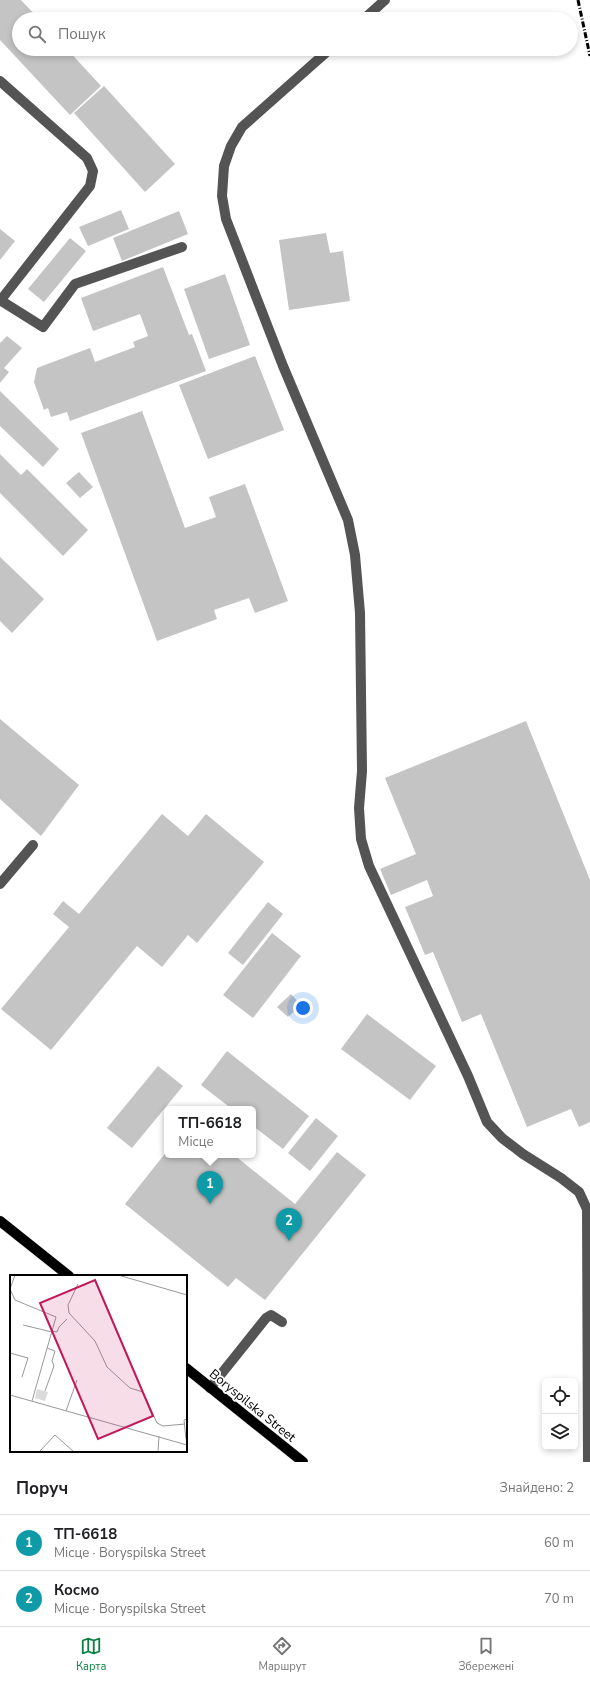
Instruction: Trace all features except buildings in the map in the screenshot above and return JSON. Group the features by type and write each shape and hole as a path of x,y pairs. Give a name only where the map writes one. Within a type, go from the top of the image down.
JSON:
{"main road":[{"path":"0,1222 68,1275"},
{"name":"Boryspilska Street","path":"187,1369 303,1462"}],"lane":[{"path":"372,12 385,0"},
{"path":"322,56 242,127 231,146 224,166 222,196 226,219 283,366 348,520 355,555 360,613 362,771 359,808 361,839 369,866 468,1076 487,1122 502,1138 523,1154 561,1178 578,1192 587,1209 588,1462"},
{"path":"0,81 87,158 93,171 90,186 0,300 43,327 75,284 182,247"},
{"path":"0,884 33,845"},
{"path":"210,1388 266,1318 271,1315 282,1322"}],"railway":[{"path":"578,0 590,56"}],"place":[{"name":"ТП-6618","path":"210,1204"},
{"name":"Космо","path":"289,1241"}]}
